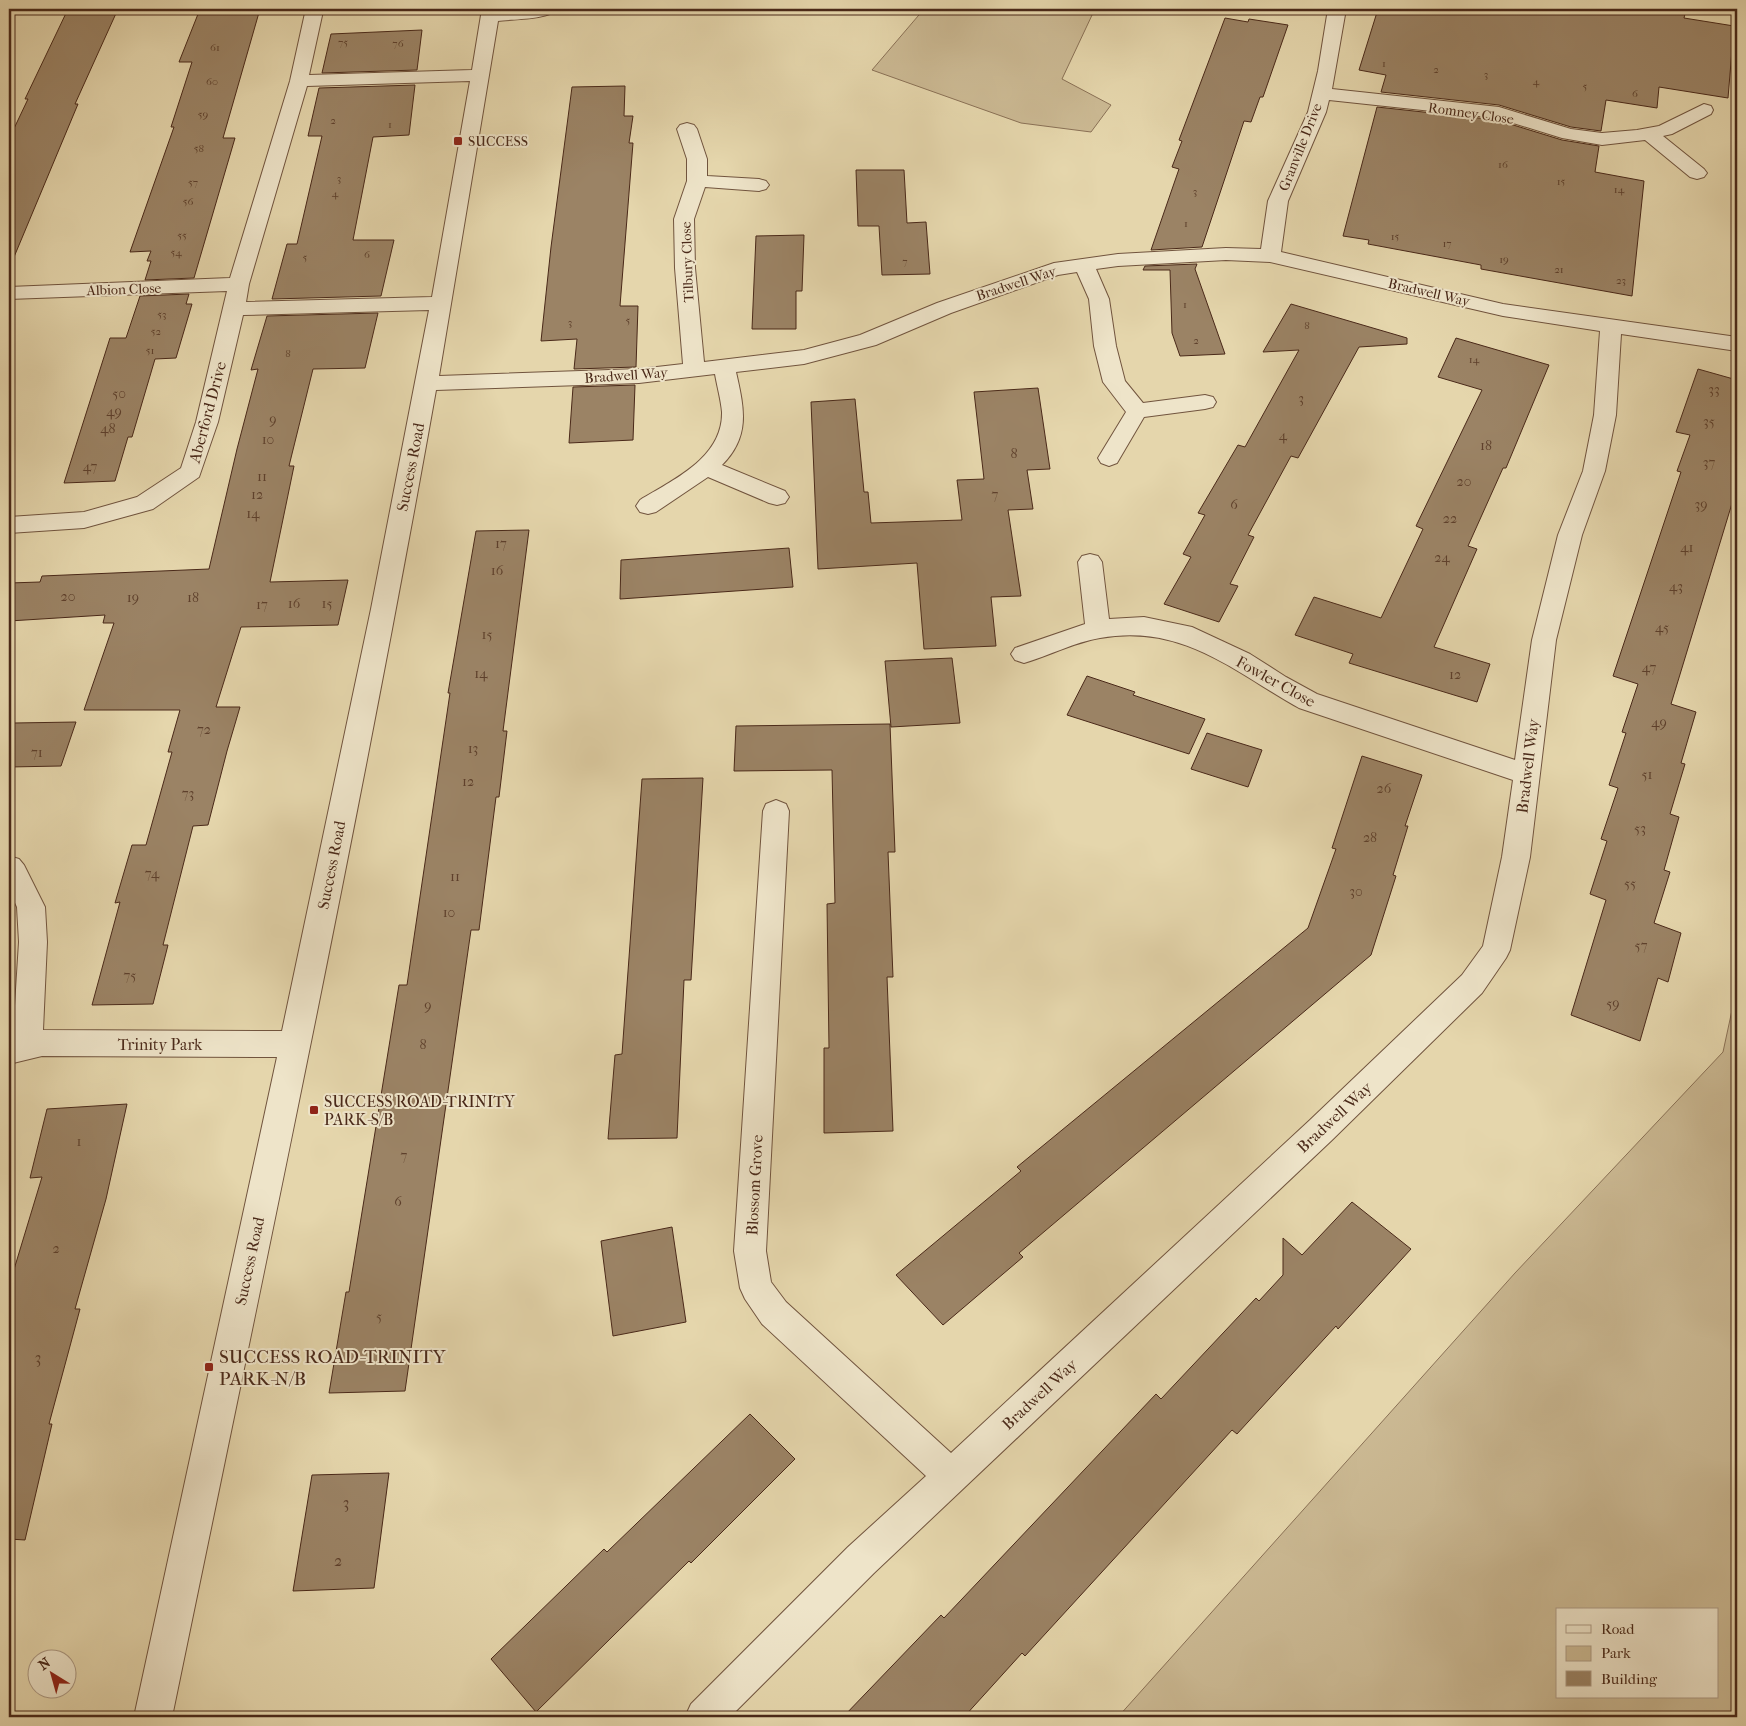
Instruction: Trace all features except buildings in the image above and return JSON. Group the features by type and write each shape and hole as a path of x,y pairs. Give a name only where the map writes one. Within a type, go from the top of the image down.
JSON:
{"street":[{"name":"Aberford Drive","path":"9,525 84,520 145,503 191,472 207,422 239,284 299,82 314,12 310,9"},
{"path":"490,13 542,11 548,9"},
{"name":"Granville Drive","path":"1270,256 1278,201 1317,112 1327,71 1337,9"},
{"name":"Success Road","path":"153,1717 295,1044 386,596 426,383 490,13"},
{"path":"299,82 480,75"},
{"name":"Romney Close","path":"1321,93 1499,114 1570,134 1602,139 1649,134 1665,130 1704,110"},
{"name":"Tilbury Close","path":"686,129 697,158 697,181 684,219 685,268 694,370"},
{"path":"1649,134 1697,173"},
{"path":"697,181 758,185"},
{"name":"Bradwell Way","path":"426,383 638,376 804,357 868,340 944,308 1054,269 1118,260 1226,254 1270,256 1503,310 1737,344"},
{"path":"1084,265 1099,299 1105,346 1114,382 1138,412"},
{"name":"Albion Close","path":"9,293 239,284"},
{"path":"234,309 440,303"},
{"name":"Bradwell Way","path":"704,1717 861,1560 1313,1137 1472,984 1496,950 1516,857 1544,640 1570,535 1594,471 1605,415 1611,325"},
{"path":"648,506 707,468 723,448 731,432 733,413 724,366"},
{"path":"1109,458 1138,412 1205,402"},
{"path":"707,468 777,497"},
{"path":"1090,562 1098,629"},
{"name":"Fowler Close","path":"1024,654 1098,629 1144,626 1183,633 1241,660 1277,684 1308,701 1526,774"},
{"name":"Blossom Grove","path":"776,811 750,1251 756,1288 774,1313 951,1476"},
{"name":"Trinity Park","path":"9,867 31,907 33,942 18,1049 42,1043 295,1044"}],"green space":[{"path":"924,9 1059,9 1093,13 1062,79 1111,105 1091,132 1021,123 872,70"},
{"path":"1737,987 1737,1717 1118,1717 1515,1273 1723,1052"}],"place":[{"name":"SUCCESS","path":"458,141"},
{"name":"SUCCESS ROAD-TRINITY PARK-S/B","path":"314,1110"},
{"name":"SUCCESS ROAD-TRINITY PARK-N/B","path":"209,1367"}]}
